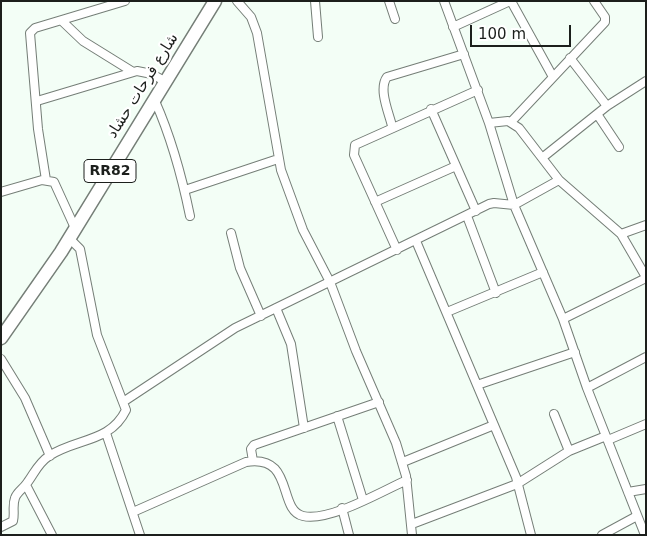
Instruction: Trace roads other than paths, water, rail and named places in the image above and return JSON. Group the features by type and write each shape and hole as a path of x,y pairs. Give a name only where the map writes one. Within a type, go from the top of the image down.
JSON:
{"main road":[{"name":"شارع فرحات حشاد","path":"1,338 72,233 215,1"}],"street":[{"path":"46,180 38,130 30,33 35,28 125,1"},
{"path":"237,1 251,17 257,34 278,159 303,230 330,282 356,351 403,462 407,480 412,535"},
{"path":"315,1 318,37"},
{"path":"389,1 395,19"},
{"path":"444,1 490,123 514,205 563,319 587,388 645,535"},
{"path":"453,26 511,1 553,77"},
{"path":"511,122 605,22 605,17 594,1"},
{"path":"62,21 83,41 133,72"},
{"path":"392,126 383,84 387,77 464,54"},
{"path":"570,58 606,106"},
{"path":"37,101 133,72 145,72 166,82"},
{"path":"542,158 606,106 646,81"},
{"path":"397,250 354,155 353,148 392,126 478,90"},
{"path":"155,101 163,119 185,190 190,216"},
{"path":"430,109 476,211"},
{"path":"597,114 619,147"},
{"path":"490,123 511,122 519,128 559,180 621,234 646,278 563,319"},
{"path":"185,190 278,159"},
{"path":"375,202 456,166"},
{"path":"1,192 46,180 54,182 72,233 80,249 97,335 126,410 120,422 106,433 50,456 40,464 14,501 12,521 1,527"},
{"path":"123,402 235,328 476,211 494,203 514,205 559,180"},
{"path":"467,216 496,293"},
{"path":"621,234 646,225"},
{"path":"231,233 240,268 261,316"},
{"path":"416,241 494,425 517,484 531,535"},
{"path":"447,312 543,272"},
{"path":"276,308 291,344 304,428"},
{"path":"477,384 575,352"},
{"path":"587,388 646,358"},
{"path":"1,360 25,398 50,456"},
{"path":"253,461 251,448 254,445 379,402"},
{"path":"554,414 569,451"},
{"path":"337,416 363,500"},
{"path":"412,524 517,484 569,451 646,424"},
{"path":"403,462 494,425"},
{"path":"106,433 140,535"},
{"path":"133,512 253,461 264,461 273,467 297,514 313,516 363,500 407,480"},
{"path":"26,485 52,535"},
{"path":"628,492 646,489"},
{"path":"342,508 349,535"},
{"path":"602,535 637,516"}]}
